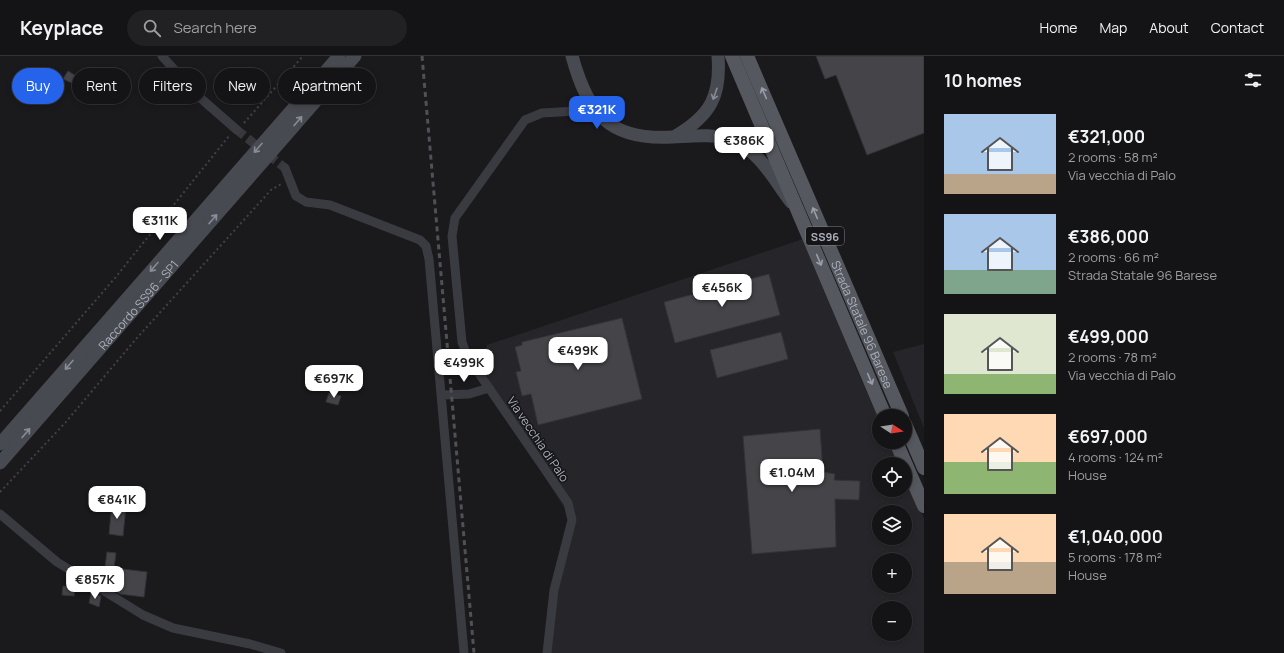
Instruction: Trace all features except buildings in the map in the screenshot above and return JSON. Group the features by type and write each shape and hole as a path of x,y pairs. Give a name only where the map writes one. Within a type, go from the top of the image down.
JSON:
{"main road":[{"name":"Raccordo SS96 - SP1","path":"0,444 340,56"},
{"name":"Raccordo SS96 - SP1","path":"0,462 355,56"},
{"path":"572,56 584,95 594,110 608,123 626,133 650,138 698,135 720,137 734,141 753,152 798,211"},
{"path":"674,137 694,125 708,110 716,93 719,72 718,56"},
{"name":"Strada Statale 96 Barese","path":"732,56 882,409"},
{"name":"Strada Statale 96 Barese","path":"748,56 899,409"},
{"path":"912,440 924,468"},
{"path":"899,449 924,506"}],"street":[{"path":"162,56 198,96 237,130"},
{"name":"Via vecchia di Palo","path":"547,653 554,590 572,520 568,503 489,388 468,356 462,342 452,236 455,218 524,120 542,113 594,110"},
{"path":"285,168 296,196 306,202 330,205 420,240 426,246 429,259 442,395 464,653"},
{"path":"442,395 469,394 489,388"},
{"path":"0,514 56,562 143,615 173,628 250,644 281,653"}],"path":[{"path":"0,411 114,278 229,136 237,130 303,56"},
{"path":"0,492 65,423 136,339 266,196 288,178"}],"shaded area":[{"path":"809,237 857,370 875,409 872,409 872,449 893,449 897,457 872,457 872,497 912,497 912,491 924,518 924,653 549,653 558,577 572,520 478,372 487,345"},
{"path":"924,344 924,428 893,352"}],"tunnel":[{"path":"237,130 285,168"}],"railway":[{"path":"422,56 474,653"}]}
